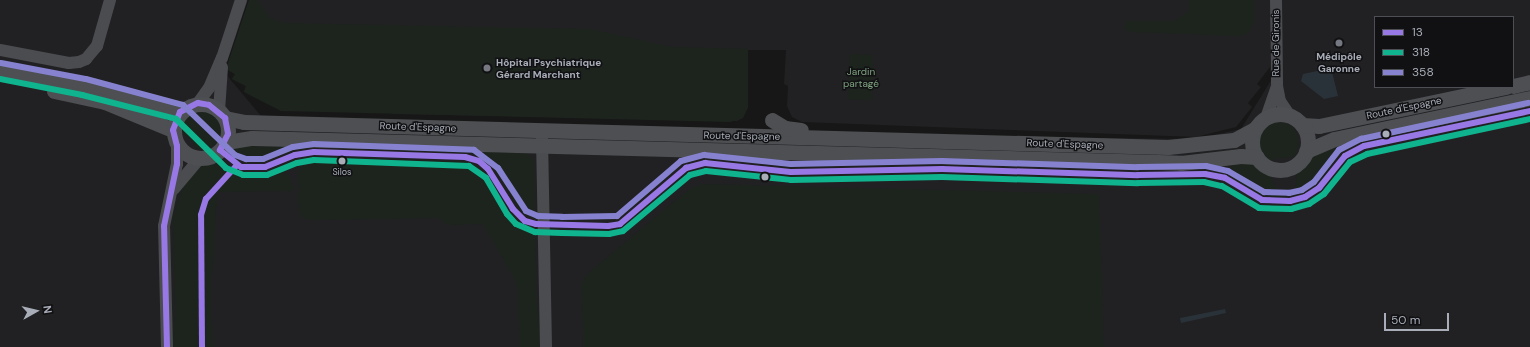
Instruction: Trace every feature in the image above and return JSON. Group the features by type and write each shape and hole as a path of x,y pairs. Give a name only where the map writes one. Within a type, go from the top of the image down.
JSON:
{"main road":[{"path":"0,71 84,86 180,112 198,103 209,105 222,114 228,130 226,142 220,150 210,157 199,158 190,157 177,146 173,130 180,112"},
{"path":"0,80 105,102 173,130"},
{"path":"1514,86 1530,82"},
{"name":"Route d'Espagne","path":"1296,120 1319,126 1501,88"},
{"name":"Route d'Espagne","path":"1306,150 1334,139 1530,98"},
{"name":"Route d'Espagne","path":"222,114 244,122 1168,147 1234,140 1255,129"},
{"path":"1280,114 1296,120 1307,137 1306,150 1297,164 1281,170 1264,164 1257,157 1252,141 1255,129 1266,118 1280,114"},
{"path":"772,120 785,128 825,131 863,138"},
{"name":"Route d'Espagne","path":"226,142 252,138 1181,163 1241,156 1257,157"}],"street":[{"path":"0,50 69,63 79,62 86,59 97,46 110,0"},
{"path":"198,103 209,88 222,58 241,0"},
{"name":"Rue de Gironis","path":"1276,0 1277,86 1280,101 1296,120"},
{"path":"222,58 222,114"},
{"name":"Rue de Gironis","path":"1266,118 1277,86"},
{"path":"542,131 546,347"},
{"path":"167,347 164,226 171,193 177,146"},
{"path":"171,193 199,158"}],"shaded area":[{"path":"0,0 248,0 224,72 261,116 913,136 1195,139 1241,129 1273,77 1278,0 1530,0 1530,347 0,347"},
{"name":"Hôpital Psychiatrique Gérard Marchant","path":"249,0 1271,0 1270,67 1257,84 1261,87 1248,103 1252,107 1236,127 1196,137 802,122 792,117 787,106 788,86 784,84 786,50 748,50 748,107 743,118 737,121 395,114 244,92 246,86 232,79 235,74 226,69"},
{"path":"1331,68 1338,96 1324,99 1301,81 1303,74"},
{"path":"1225,309 1226,313 1181,323 1180,318"}],"green space":[{"path":"249,0 257,0 270,18 283,23 590,29 672,47 748,49 748,107 743,118 730,122 281,111 244,92 246,86 232,79 235,74 226,69"},
{"path":"1189,0 1254,0 1254,22 1249,33 1240,36 1130,32 1125,29 1125,21 1175,21 1189,11"},
{"name":"Jardin partagé","path":"850,54 873,55 872,100 848,99"},
{"path":"199,108 212,112 220,123 221,130 216,142 211,147 198,150 190,139 180,132 180,125 186,114"},
{"path":"1281,121 1293,127 1297,133 1299,146 1294,157 1273,159 1271,162 1261,154 1259,148 1259,134 1268,124"},
{"path":"1333,143 1338,157 1319,181 1295,196 1297,171 1312,152"},
{"path":"237,144 526,151 534,162 535,218 520,211 495,169 480,155 469,153 318,147 295,150 267,160 248,162 241,160 229,148"},
{"path":"310,158 466,162 484,172 513,218 520,224 535,228 537,301 542,347 519,347 517,284 483,224 446,225 440,218 309,220 302,217 299,212 298,173 302,162"},
{"path":"207,162 222,164 241,173 284,171 291,178 294,191 217,192 211,292 213,347 172,347 175,313 173,217 183,186 199,164"},
{"path":"1231,162 1253,163 1270,175 1282,198 1258,194 1229,175"},
{"path":"703,184 1099,194 1104,347 583,347 581,286 586,275 691,188"}],"transit line":[{"name":"358","path":"1,63 86,79 183,105 235,155 246,159 263,159 293,147 314,144 474,150 498,168 526,211 538,216 562,217 617,216 681,161 704,155 791,164 942,161 1138,167 1206,166 1228,171 1264,192 1289,193 1302,190 1314,182 1339,150 1361,139 1528,103"},
{"name":"318","path":"0,79 82,95 176,119 226,168 243,175 267,175 297,163 314,160 469,166 486,178 507,214 516,224 535,232 562,233 609,234 623,231 690,175 706,171 791,180 942,177 1138,183 1204,182 1222,186 1259,208 1291,209 1309,204 1324,194 1350,162 1367,154 1530,119"},
{"name":"13","path":"167,347 164,226 177,164 177,146 173,130 180,112 198,103 209,105 225,118 228,134 220,150 241,167 265,167 295,155 314,152 465,157 479,161 488,169 513,209 525,221 536,224 608,226 620,224 686,168 705,163 791,172 942,169 1138,175 1205,174 1225,178 1262,200 1290,201 1305,197 1319,188 1345,156 1364,146 1530,111"},
{"name":"13","path":"202,347 201,215 206,199 237,165"}],"place":[{"name":"Médipôle Garonne","path":"1339,43"},
{"name":"Hôpital Psychiatrique Gérard Marchant","path":"487,68"},
{"name":"Silos","path":"342,161"}]}
